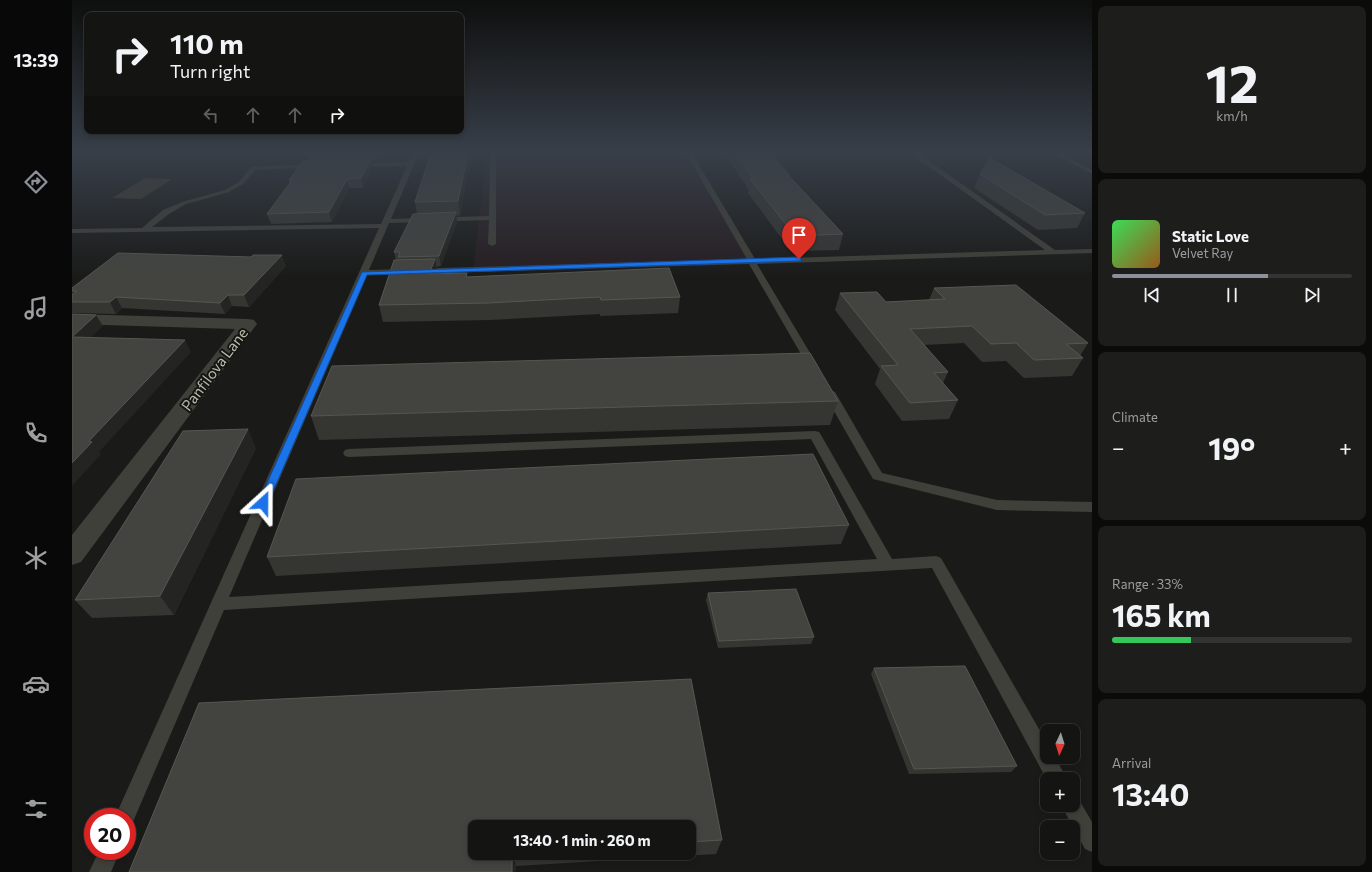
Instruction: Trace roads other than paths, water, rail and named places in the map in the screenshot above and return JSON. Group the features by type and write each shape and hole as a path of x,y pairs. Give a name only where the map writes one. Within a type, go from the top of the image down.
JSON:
{"street":[{"name":"Panfilova Lane","path":"72,319 248,324 72,554"}],"lane":[{"path":"144,230 166,212 184,203 220,194"},
{"path":"129,808 399,194"},
{"path":"492,194 492,244"},
{"path":"712,194 878,476 997,505 1092,506"},
{"path":"970,194 1053,252"},
{"path":"72,231 386,223 492,218"},
{"path":"364,273 1092,251"},
{"path":"349,453 815,435 887,564"},
{"path":"218,604 936,562 1053,772"},
{"path":"1075,812 1092,842"},
{"path":"100,872 106,860"}]}
